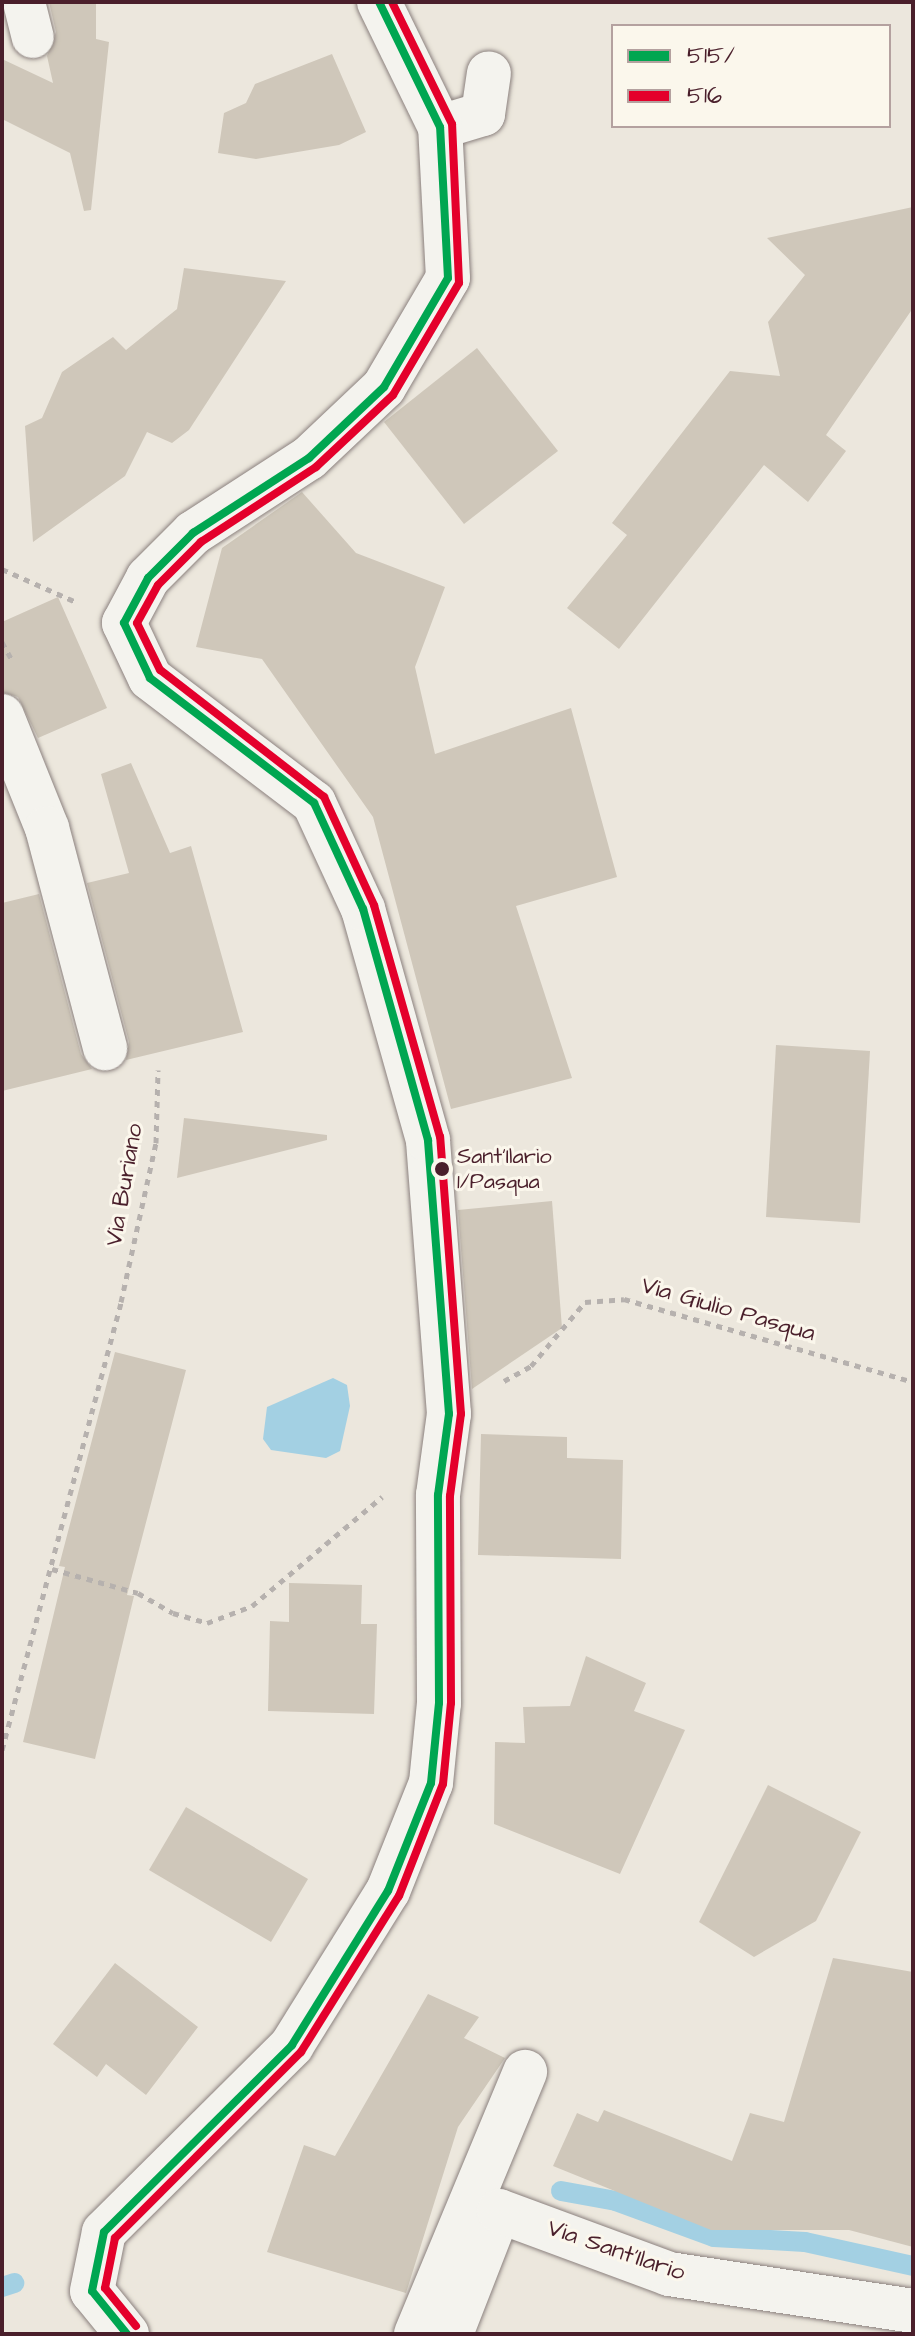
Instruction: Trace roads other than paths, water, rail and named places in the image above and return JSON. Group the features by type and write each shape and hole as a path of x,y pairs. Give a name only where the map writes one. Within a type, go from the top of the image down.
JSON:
{"street":[{"path":"127,2334 92,2291 104,2232 292,2045 388,1891 431,1783 439,1703 438,1495 449,1414 428,1140 363,909 314,803 150,678 124,623 148,578 193,533 309,458 384,387 448,278 440,127 379,2"},
{"path":"440,127 483,114 489,73"},
{"path":"2,716 47,828 105,1048"},
{"path":"416,2334 525,2072"},
{"name":"Via Sant'Ilario","path":"451,2334 499,2211 669,2274 913,2311"}],"water":[{"path":"333,1378 347,1385 350,1406 340,1451 326,1458 271,1450 263,1439 267,1407"}],"waterway":[{"path":"561,2191 616,2201 714,2237 805,2242 913,2266"},
{"path":"2,2287 14,2283"}],"place":[{"name":"Sant'Ilario 1/Pasqua","path":"442,1169"}]}
